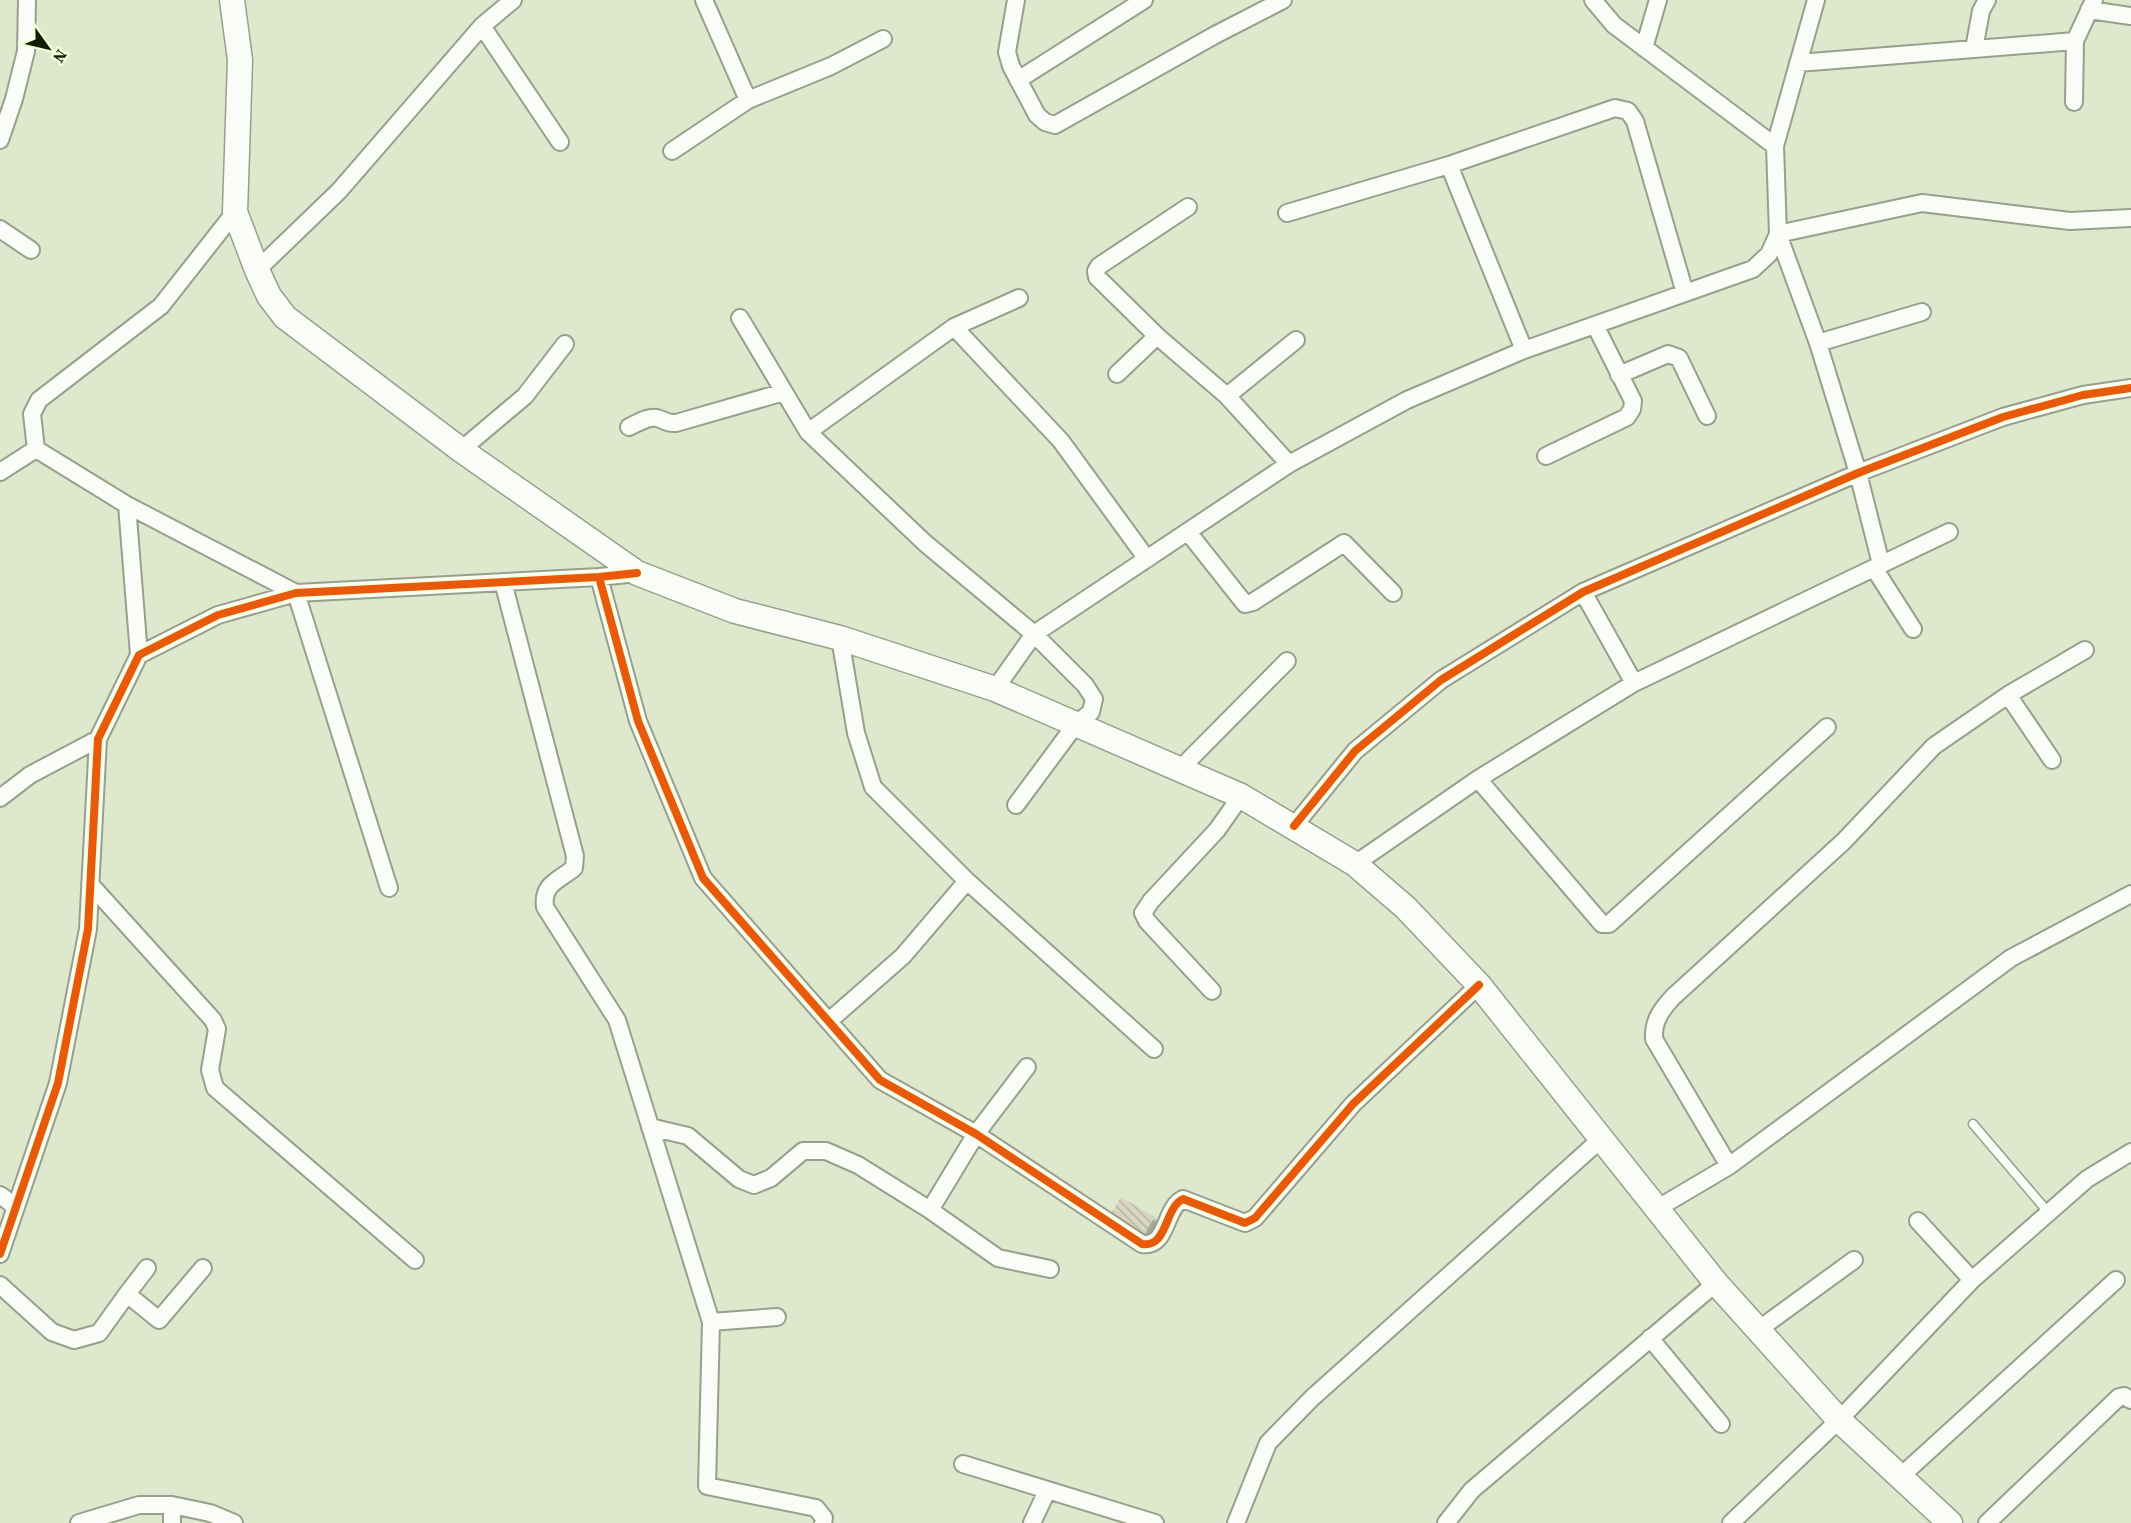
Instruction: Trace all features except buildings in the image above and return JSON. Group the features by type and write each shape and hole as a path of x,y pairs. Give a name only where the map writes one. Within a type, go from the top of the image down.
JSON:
{"main road":[{"path":"232,0 240,60 235,212 256,270 269,296 285,317 461,450 637,573 735,611 840,638 995,689 1241,796 1355,864 1406,908 1479,985 1716,1282 1839,1420 1950,1523"}],"street":[{"path":"0,140 14,99 26,51 27,0"},
{"path":"256,270 339,191 482,26 513,0"},
{"path":"704,0 748,100"},
{"path":"1016,0 1007,51 1011,66 1037,115 1055,125 1215,35 1283,0"},
{"path":"1018,80 1144,0"},
{"path":"1593,0 1614,25 1775,146"},
{"path":"1644,48 1658,0"},
{"path":"1816,0 1775,146 1778,234 1818,343 1858,472 1877,566 1913,629"},
{"path":"1974,49 1981,11 1987,0"},
{"path":"2074,102 2075,40 2091,5 2131,16"},
{"path":"482,26 560,142"},
{"path":"672,151 748,100 831,66 883,39"},
{"path":"1798,63 2075,40"},
{"path":"1287,213 1449,165 1615,108 1628,111 1635,121 1685,293"},
{"path":"1449,165 1524,350"},
{"path":"1778,234 1922,203 2070,221 2131,218"},
{"path":"1188,207 1099,266 1096,271 1097,277 1157,336 1227,396 1288,464"},
{"path":"36,449 32,414 39,400 161,306 235,212"},
{"path":"0,229 32,250"},
{"path":"995,689 1034,634 1288,464 1407,400 1524,350 1753,269 1769,254 1778,234"},
{"path":"808,432 954,327 1019,298"},
{"path":"1818,343 1922,312"},
{"path":"740,318 808,432 925,543 1034,634 1085,685 1094,699 1091,712 1076,724 1016,804"},
{"path":"1546,456 1628,417 1632,409 1633,401 1595,325"},
{"path":"954,327 1061,441 1147,559"},
{"path":"1117,374 1157,336"},
{"path":"1227,396 1296,340"},
{"path":"461,450 525,396 566,344"},
{"path":"1619,375 1668,354 1679,358 1707,416"},
{"path":"1294,826 1355,751 1441,680 1583,592 1858,472 2003,417 2083,396 2131,388"},
{"path":"629,427 650,417 659,418 669,424 676,423 784,392"},
{"path":"0,472 36,449"},
{"path":"36,449 127,504 296,593 388,888"},
{"path":"0,1254 58,1083 88,929 99,739 139,655 127,504"},
{"path":"1188,532 1245,604 1253,602 1344,543 1393,593"},
{"path":"1355,864 1478,779 1634,682 1949,532"},
{"path":"139,655 218,615 296,593 637,573"},
{"path":"599,577 638,721 703,878 880,1080 976,1134 1142,1245 1150,1246 1157,1242 1176,1202 1183,1198 1245,1223 1254,1218 1353,1104 1479,985"},
{"path":"503,582 575,856 574,868 547,887 543,895 545,907 617,1020 711,1322 707,1486 816,1508 824,1518 822,1523"},
{"path":"1583,592 1634,682"},
{"path":"840,638 856,733 873,787 968,881 1154,1049"},
{"path":"1729,1166 1654,1039 1653,1026 1662,1009 1844,841 1934,746 2008,695 2085,650"},
{"path":"1180,769 1287,660"},
{"path":"2008,695 2052,760"},
{"path":"1478,779 1602,924 1609,924 1827,727"},
{"path":"0,798 30,775 99,739"},
{"path":"1212,992 1147,921 1143,913 1217,830 1241,796"},
{"path":"829,1021 903,956 968,881"},
{"path":"90,884 213,1020 217,1029 210,1070 215,1089 415,1260"},
{"path":"1658,1209 1729,1166 2011,958 2131,894"},
{"path":"930,1210 976,1134 1027,1067"},
{"path":"650,1127 688,1136 738,1179 754,1185 771,1178 803,1151 826,1151 858,1165 930,1210 998,1258 1050,1269"},
{"path":"1236,1523 1269,1443 1312,1398 1601,1139"},
{"path":"1735,1522 1839,1420 1972,1280 2087,1179 2131,1152"},
{"path":"0,1195 16,1207"},
{"path":"1918,1221 1972,1280"},
{"path":"1758,1330 1854,1260"},
{"path":"0,1285 52,1332 74,1340 99,1333 147,1268"},
{"path":"127,1294 159,1320 202,1268"},
{"path":"1900,1477 2116,1280"},
{"path":"1446,1523 1472,1490 1716,1282"},
{"path":"711,1322 777,1317"},
{"path":"1650,1338 1721,1424"},
{"path":"1987,1523 2119,1397 2124,1396 2131,1400"},
{"path":"963,1464 1155,1523"},
{"path":"1032,1523 1047,1491"},
{"path":"79,1523 139,1505 172,1505 210,1513 234,1523"},
{"path":"172,1505 172,1523"}],"lane":[{"path":"1972,1124 2048,1212"}],"cycle path":[{"path":"1294,826 1355,751 1441,680 1583,592 1858,473 2003,417 2083,395 2131,388"},
{"path":"0,1254 58,1083 88,929 98,739 139,655 218,615 296,593 637,573"},
{"path":"599,577 638,721 703,878 880,1080 976,1134 1142,1244 1150,1244 1157,1240 1172,1210 1183,1199 1245,1223 1255,1218 1353,1104 1479,985"}]}
